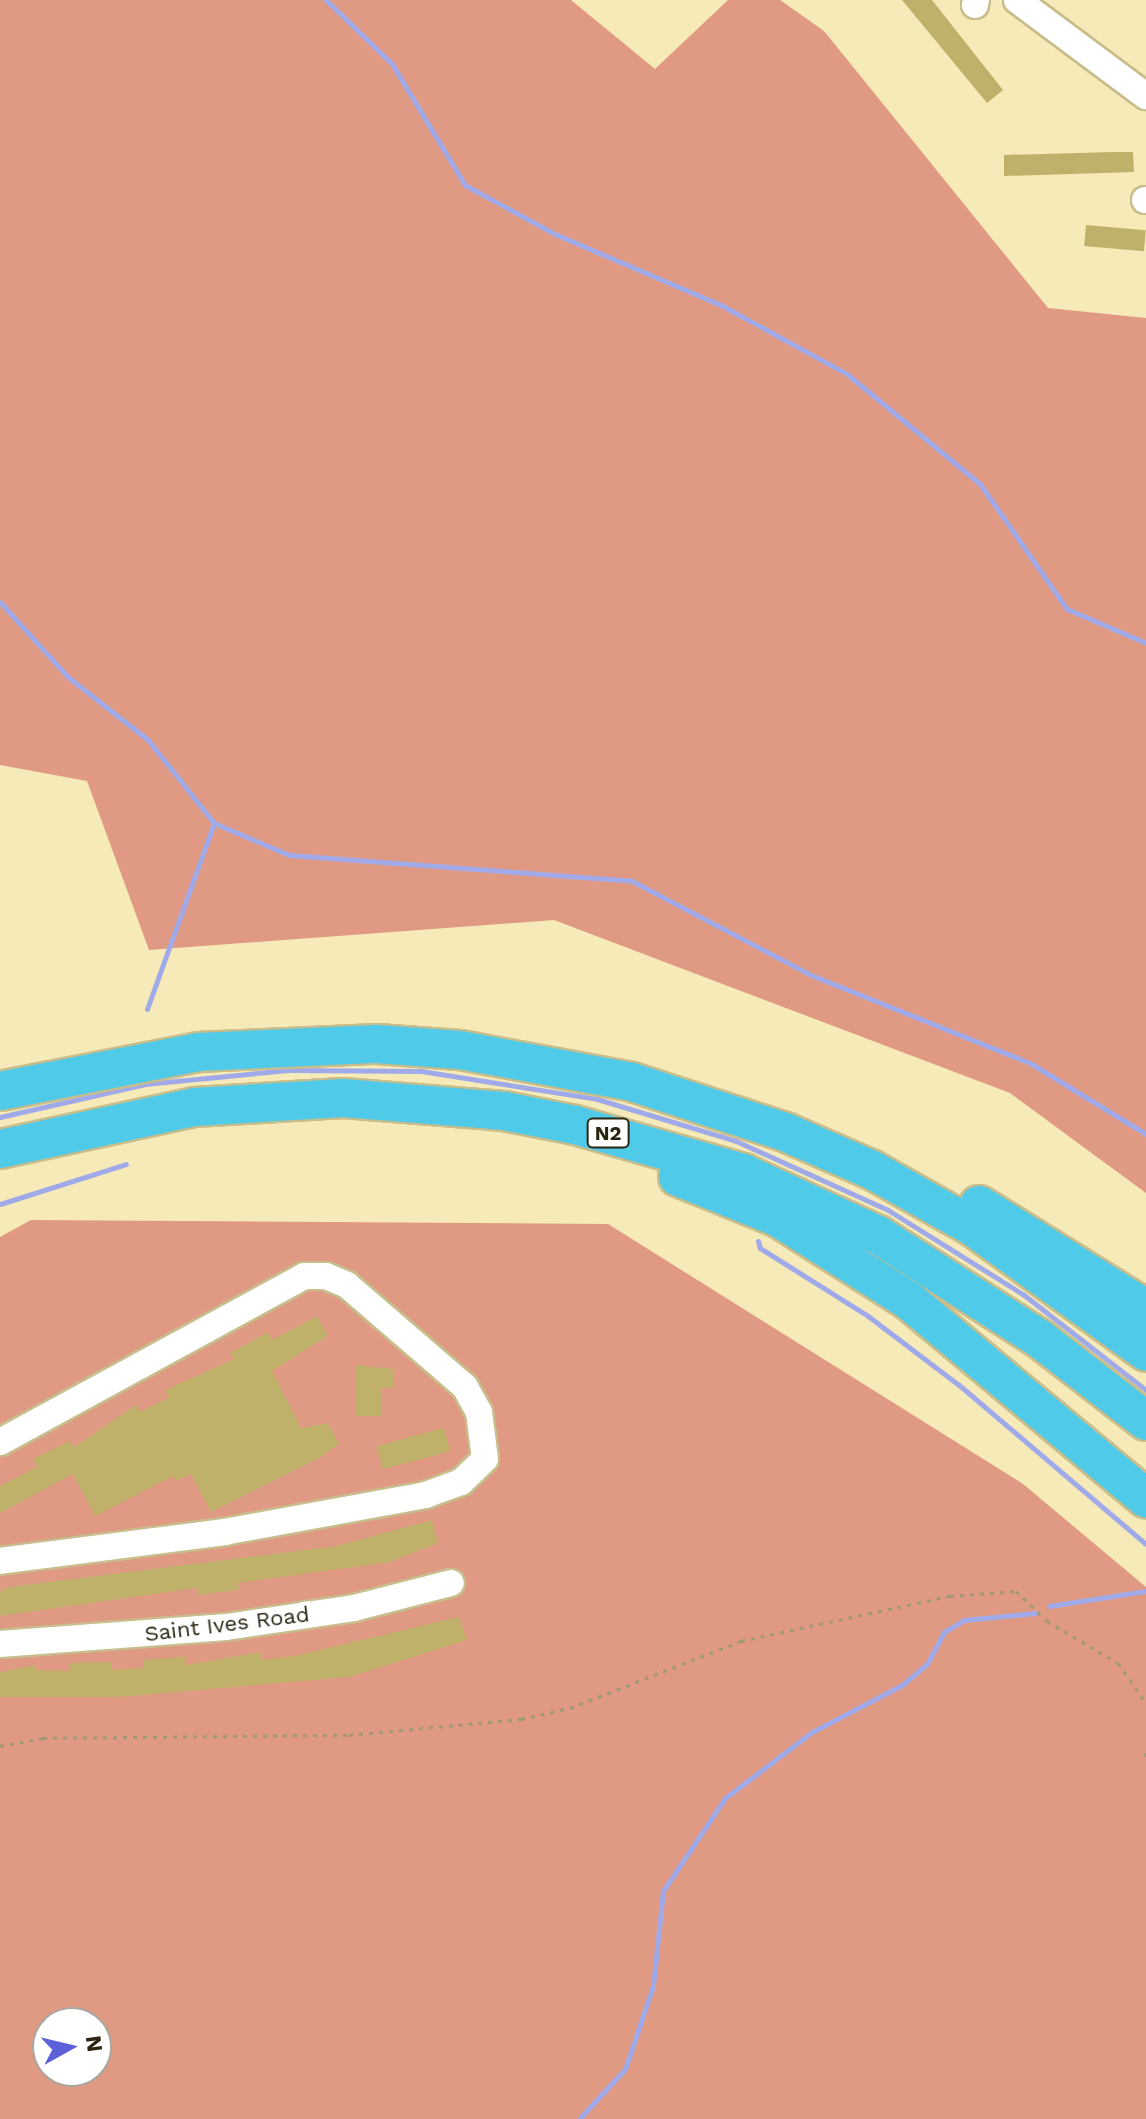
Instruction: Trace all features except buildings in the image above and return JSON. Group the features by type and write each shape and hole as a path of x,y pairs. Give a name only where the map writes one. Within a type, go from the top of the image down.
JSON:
{"highway":[{"path":"0,1091 198,1052 377,1044 460,1050 757,1105 867,1149 1035,1236 1146,1309"},
{"path":"632,1082 785,1132 872,1170 973,1227 1146,1352"},
{"name":"N2","path":"0,1149 195,1107 343,1098 504,1111 655,1145 743,1173 878,1235 1040,1339 1146,1421"},
{"path":"195,1107 458,1126 609,1156 705,1186 777,1217 908,1300 1146,1498"}],"street":[{"path":"1017,0 1143,86"},
{"path":"0,1442 304,1276 326,1276 347,1285 465,1387 479,1412 485,1459 461,1482 426,1495 225,1532 0,1561"},
{"name":"Saint Ives Road","path":"0,1644 226,1627 354,1608 451,1583"}],"path":[{"path":"0,1746 43,1738 349,1735 521,1719 570,1708 741,1641 950,1596 1016,1591 1047,1621 1118,1663 1146,1703"}],"shaded area":[{"path":"0,0 571,0 655,69 728,0 780,0 824,31 1048,308 1146,318 1146,1193 1010,1093 554,920 149,950 87,781 0,765"},
{"path":"31,1220 608,1224 1023,1484 1146,1587 1146,2119 0,2119 0,1237"}],"waterway":[{"path":"326,0 392,64 465,185 555,234 721,305 847,374 980,484 1067,609 1146,643"},
{"path":"0,602 68,677 148,740 214,823 289,855 632,881 811,975 1030,1063 1146,1134"},
{"path":"147,1009 214,823"},
{"path":"0,1117 145,1084 288,1070 421,1071 597,1099 736,1141 888,1210 1024,1295 1146,1390"},
{"path":"0,1204 126,1164"},
{"path":"758,1241 760,1248 868,1316 959,1385 1146,1544"},
{"path":"1049,1606 1146,1591"},
{"path":"579,2119 625,2069 653,1986 663,1891 725,1798 812,1732 902,1685 927,1664 944,1632 964,1620 1036,1613"}]}
